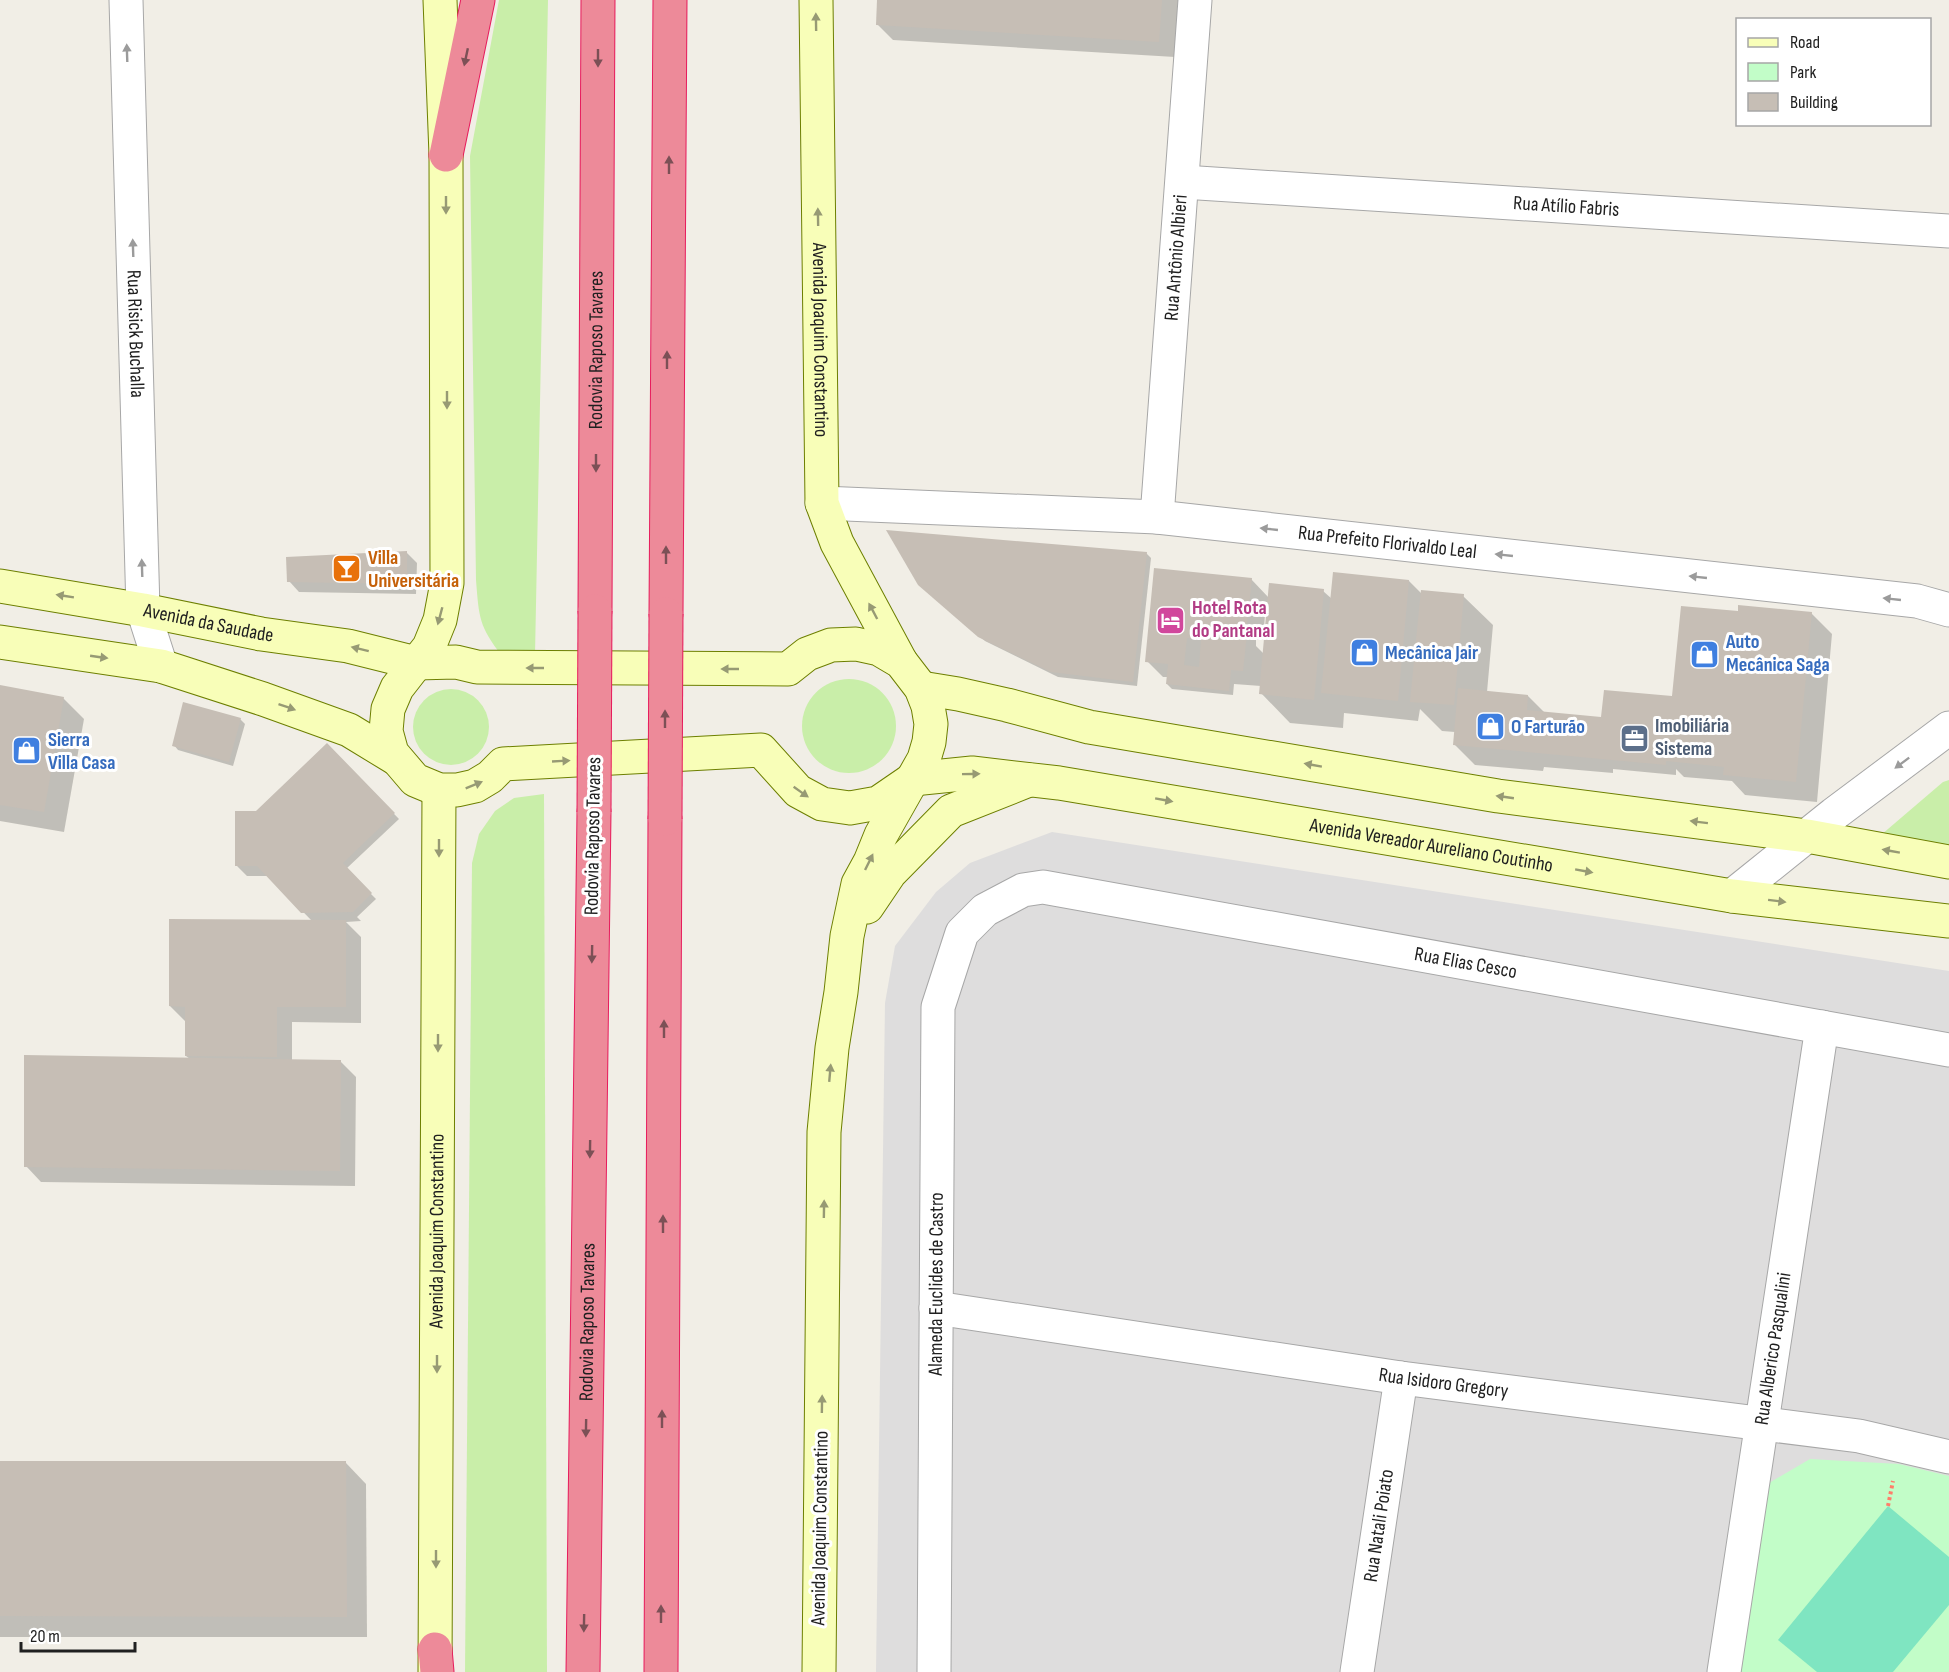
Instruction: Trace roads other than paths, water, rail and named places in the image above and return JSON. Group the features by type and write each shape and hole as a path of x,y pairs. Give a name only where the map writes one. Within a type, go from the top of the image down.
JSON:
{"highway":[{"path":"446,155 478,0"},
{"name":"Rodovia Raposo Tavares","path":"583,1672 594,812 598,0"},
{"path":"661,1672 670,0"}],"street":[{"name":"Rua Risick Buchalla","path":"126,0 143,609 161,666"},
{"path":"440,0 446,155 447,583 440,620 429,647 398,688 388,709 386,731 395,758 415,780 439,790 457,790 475,786 490,777 503,764 761,750 798,791 822,804 850,808 878,803 913,779"},
{"name":"Avenida Joaquim Constantino","path":"816,0 822,503 837,543 901,662 921,688 928,706 931,724 924,759 880,835 870,862 858,884 847,936 832,1048 824,1132 819,1672"},
{"name":"Rua Antônio Albieri","path":"1157,517 1195,0"},
{"name":"Rua Atílio Fabris","path":"1183,182 1949,231"},
{"name":"Rua Prefeito Florivaldo Leal","path":"822,503 1157,517 1917,602 1949,610"},
{"name":"Avenida da Saudade","path":"0,586 143,609 261,634 348,646 417,663 456,662 477,667 788,669 807,654 831,645 856,644 879,649 901,662"},
{"path":"0,642 161,666 349,730 395,758"},
{"path":"921,688 1007,705 1089,727 1498,796 1807,836 1949,862"},
{"path":"1732,896 1949,728"},
{"name":"Avenida Vereador Aureliano Coutinho","path":"913,779 972,773 1033,779 1732,896 1949,921"},
{"path":"847,936 890,873 951,811 1033,779"},
{"name":"Avenida Joaquim Constantino","path":"436,1664 439,790"},
{"name":"Rua Elias Cesco","path":"985,910 1023,890 1043,888 1949,1050"},
{"name":"Alameda Euclides de Castro","path":"934,1672 938,1007 962,933 985,910"},
{"name":"Rua Alberico Pasqualini","path":"1724,1672 1822,1027"},
{"name":"Rua Isidoro Gregory","path":"936,1308 1401,1378 1859,1436 1949,1457"},
{"name":"Rua Natali Poiato","path":"1358,1672 1401,1378"}],"place":[{"name":"Villa Universitária","path":"347,569"},
{"name":"Hotel Rota do Pantanal","path":"1171,620"},
{"name":"Mecânica Jair","path":"1364,653"},
{"name":"Auto Mecânica Saga","path":"1705,654"},
{"name":"O Farturão","path":"1490,727"},
{"name":"Imobiliária Sistema","path":"1634,738"},
{"name":"Sierra Villa Casa","path":"27,751"}]}
